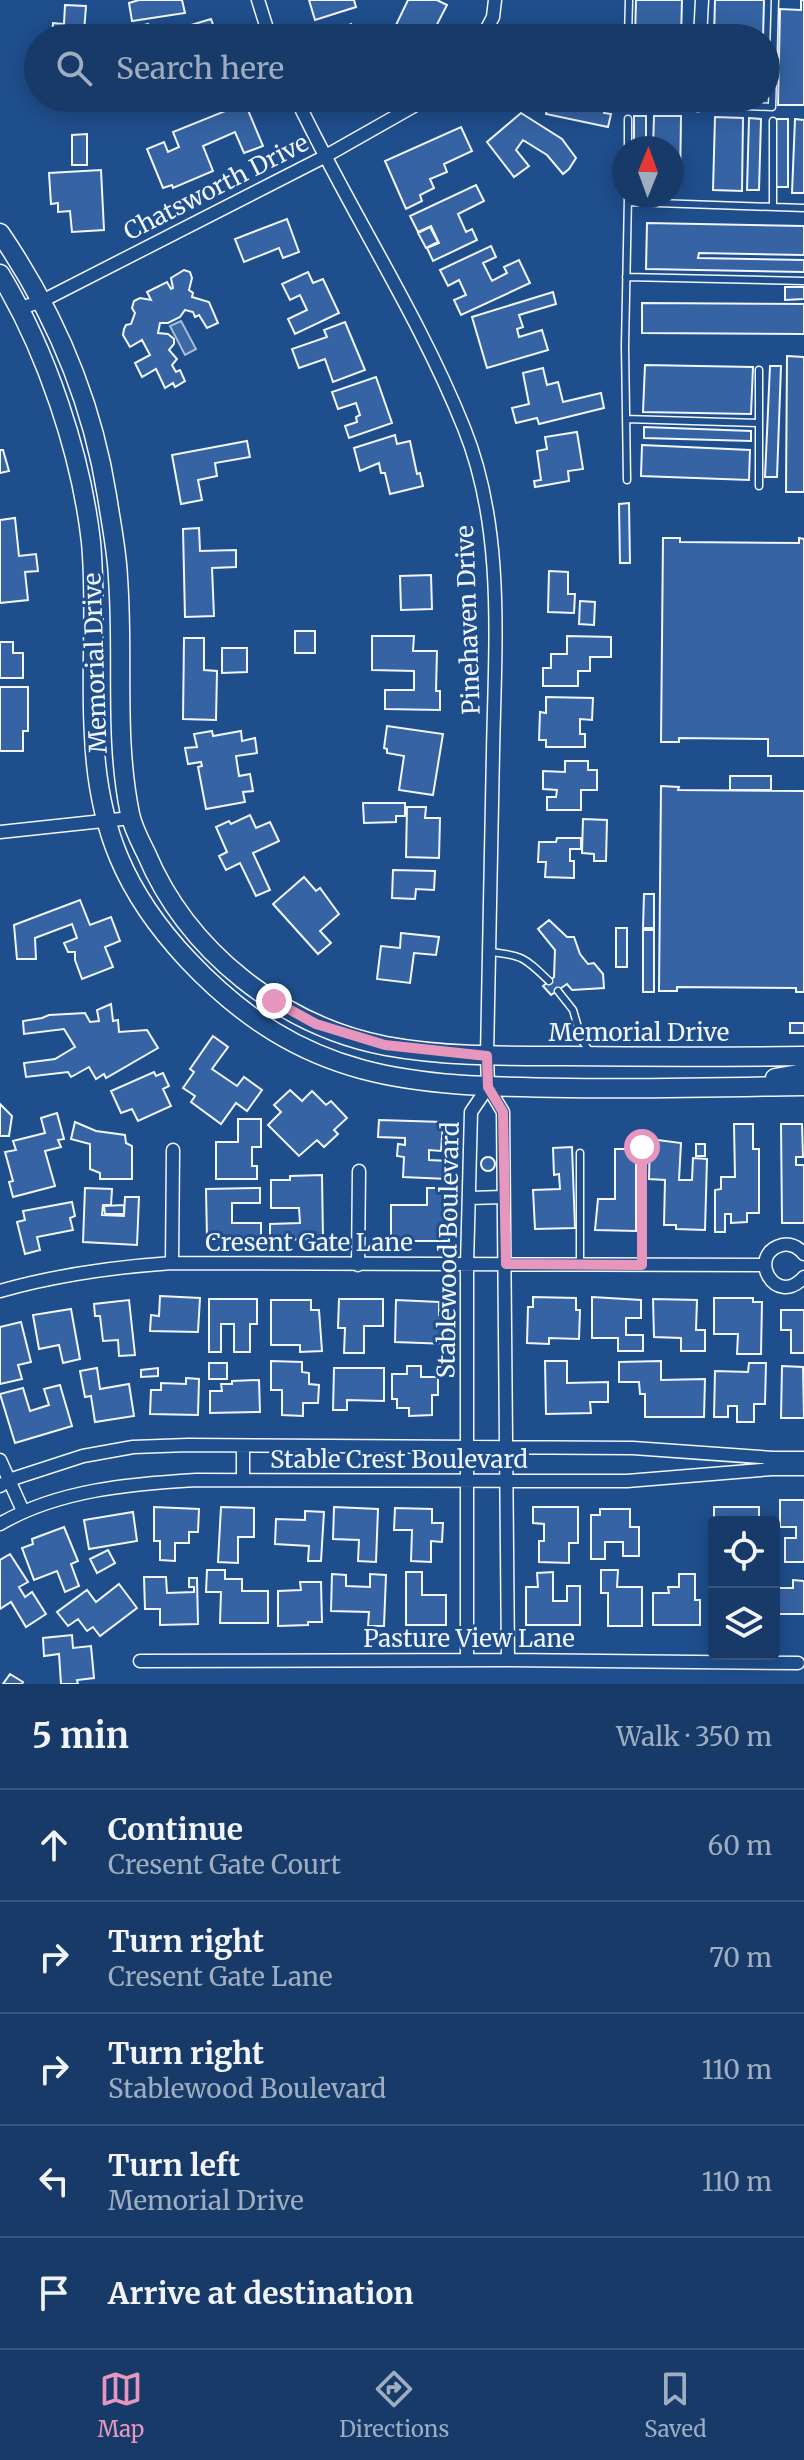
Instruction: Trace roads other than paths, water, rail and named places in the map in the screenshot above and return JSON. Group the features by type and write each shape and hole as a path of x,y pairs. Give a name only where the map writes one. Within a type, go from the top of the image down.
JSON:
{"main road":[{"name":"Memorial Drive","path":"0,233 42,301 75,375 94,432 107,491 118,578 119,737 131,818 156,877 211,951 274,1001 316,1024 385,1045 487,1056 804,1056"},
{"name":"Memorial Drive","path":"0,274 21,308 67,433 83,496 91,543 94,737 98,779 116,857 130,884 168,939 208,981 242,1010 317,1055 359,1070 434,1084 488,1087 804,1086"},
{"path":"83,496 107,491"},
{"path":"713,1088 804,1073"}],"street":[{"path":"258,0 266,24"},
{"path":"489,24 495,0"},
{"path":"701,24 702,0"},
{"name":"Pinehaven Drive","path":"303,112 324,157 397,285 465,429 481,486 492,546 495,635 488,1087"},
{"name":"Chatsworth Drive","path":"21,308 42,301 324,157 403,112"},
{"path":"0,832 131,818"},
{"path":"488,1087 503,1112 508,1660"},
{"name":"Stablewood Boulevard","path":"467,1660 467,1264 471,1112 488,1087"},
{"path":"172,1263 173,1150"},
{"path":"358,1265 359,1171"},
{"path":"470,1198 503,1197"},
{"path":"804,1254 794,1246 781,1245 770,1253 765,1265 769,1279 781,1287 796,1285 804,1277"},
{"name":"Cresent Gate Lane","path":"1,1288 105,1269 172,1263 765,1265"},
{"name":"Stable Crest Boulevard","path":"5,1483 83,1456 133,1447 188,1445 633,1448 804,1458"},
{"path":"243,1447 243,1480"},
{"path":"0,1460 5,1483 23,1511"},
{"name":"Stable Crest Boulevard","path":"0,1524 23,1511 92,1491 140,1483 243,1480 627,1481 804,1469"},
{"name":"Pasture View Lane","path":"140,1661 798,1663"}],"lane":[{"path":"628,24 629,0"},
{"path":"774,24 775,0"},
{"path":"628,119 628,136"},
{"path":"773,121 773,207"},
{"path":"684,202 804,208"},
{"path":"627,480 628,208"},
{"path":"626,277 804,281"},
{"path":"759,370 759,486"},
{"path":"626,419 758,423"},
{"path":"489,952 517,955 549,981"},
{"path":"558,991 573,1010 582,1041 594,1056"},
{"path":"642,1147 642,1265"},
{"path":"580,1153 580,1265"}],"water":[{"path":"181,321 196,349 185,355 170,326"}]}
